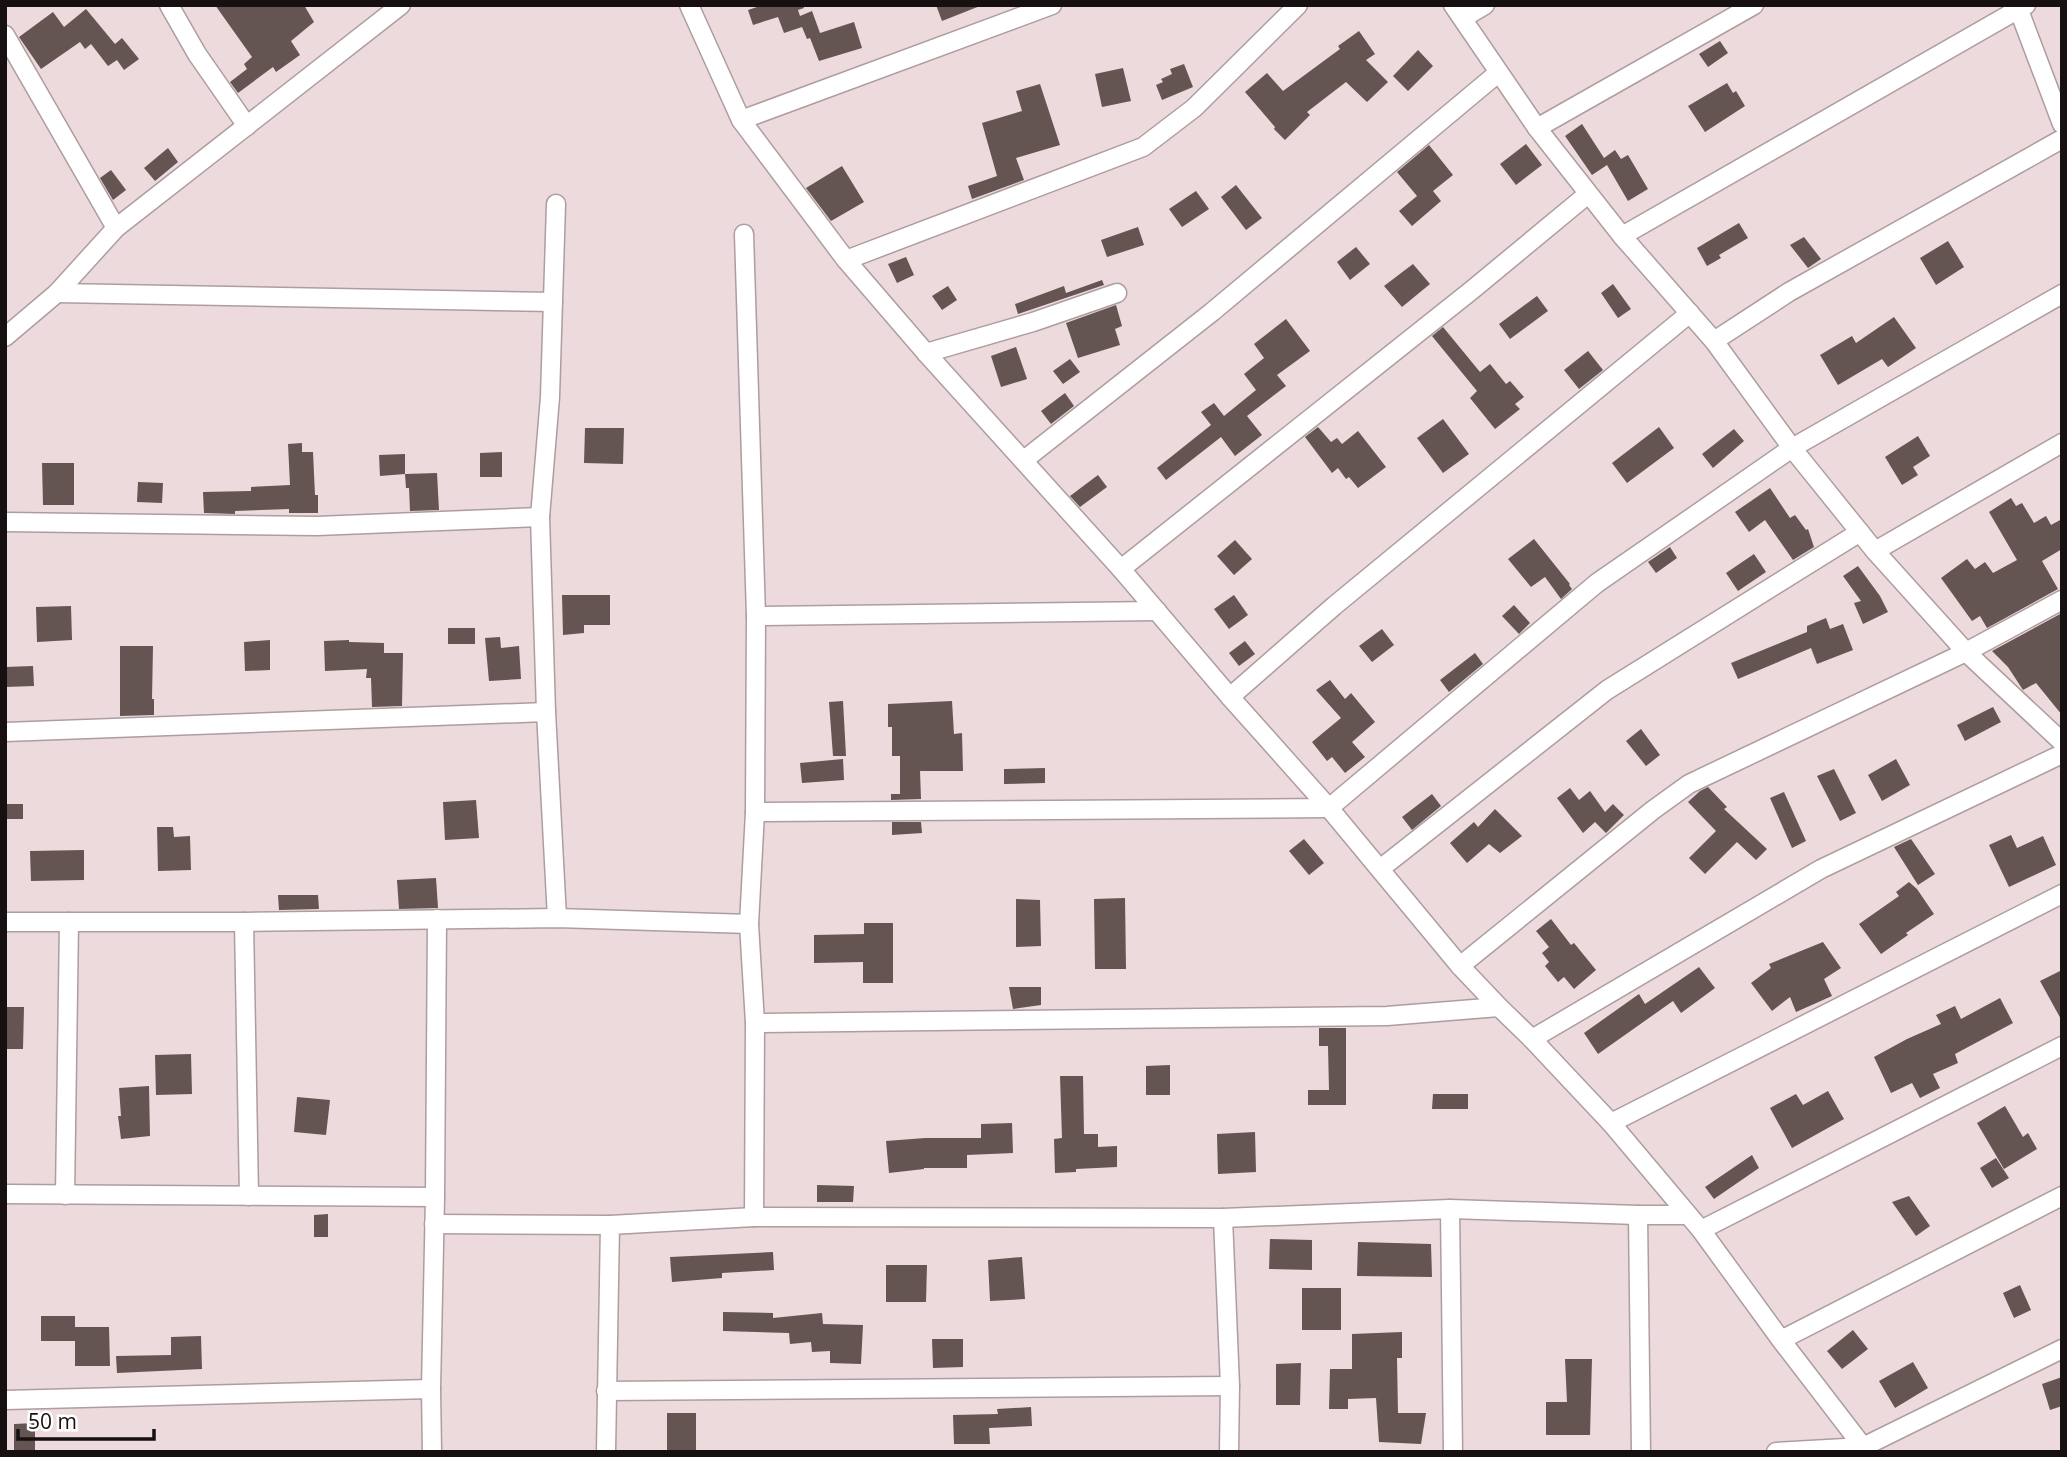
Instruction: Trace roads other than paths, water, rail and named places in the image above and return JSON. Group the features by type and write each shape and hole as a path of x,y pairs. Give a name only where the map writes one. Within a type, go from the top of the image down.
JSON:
{"street":[{"path":"169,5 197,54 247,126"},
{"path":"5,337 57,293 116,228 401,5"},
{"path":"689,5 741,120 846,260 1329,808 1460,966 1611,1123 1701,1230 1865,1449"},
{"path":"741,120 1052,5"},
{"path":"846,260 1143,147 1194,108 1298,5"},
{"path":"1485,5 1458,12 1497,72 1588,194 1714,341 1792,448 1875,551 1966,652 2062,742"},
{"path":"1537,128 1755,5"},
{"path":"1622,236 2020,7 2062,124"},
{"path":"5,35 116,228"},
{"path":"1024,460 1212,312 1497,72"},
{"path":"1714,341 1789,292 2062,139"},
{"path":"1121,569 1472,290 1588,194"},
{"path":"556,204 551,397 540,517 546,712 558,918"},
{"path":"744,234 756,616 755,812 749,924 755,1023 754,1217"},
{"path":"57,293 553,302"},
{"path":"926,352 1033,322 1117,293"},
{"path":"755,812 1329,808 1597,583 1792,448 2062,294"},
{"path":"1230,697 1334,606 1690,313"},
{"path":"1875,551 2062,443"},
{"path":"5,522 317,526 540,517"},
{"path":"1380,869 1607,690 1860,532"},
{"path":"1460,966 1689,784 1966,652 2062,600"},
{"path":"756,616 1157,611"},
{"path":"5,732 546,712"},
{"path":"1532,1038 1821,869 2062,754"},
{"path":"1611,1123 2062,894"},
{"path":"5,922 558,918 749,924"},
{"path":"432,1452 437,919"},
{"path":"65,1195 69,922"},
{"path":"244,922 249,1196"},
{"path":"755,1023 1387,1016 1499,1007"},
{"path":"1701,1230 2062,1046"},
{"path":"5,1194 436,1197"},
{"path":"1781,1340 2062,1196"},
{"path":"434,1224 610,1225 754,1217 1223,1218 1450,1209 1687,1215"},
{"path":"1450,1209 1453,1452"},
{"path":"1638,1215 1640,1452"},
{"path":"1223,1218 1230,1386 1229,1452"},
{"path":"606,1452 610,1225"},
{"path":"1776,1452 1865,1449 2062,1349"},
{"path":"606,1391 1230,1386"},
{"path":"5,1400 431,1389"}]}
